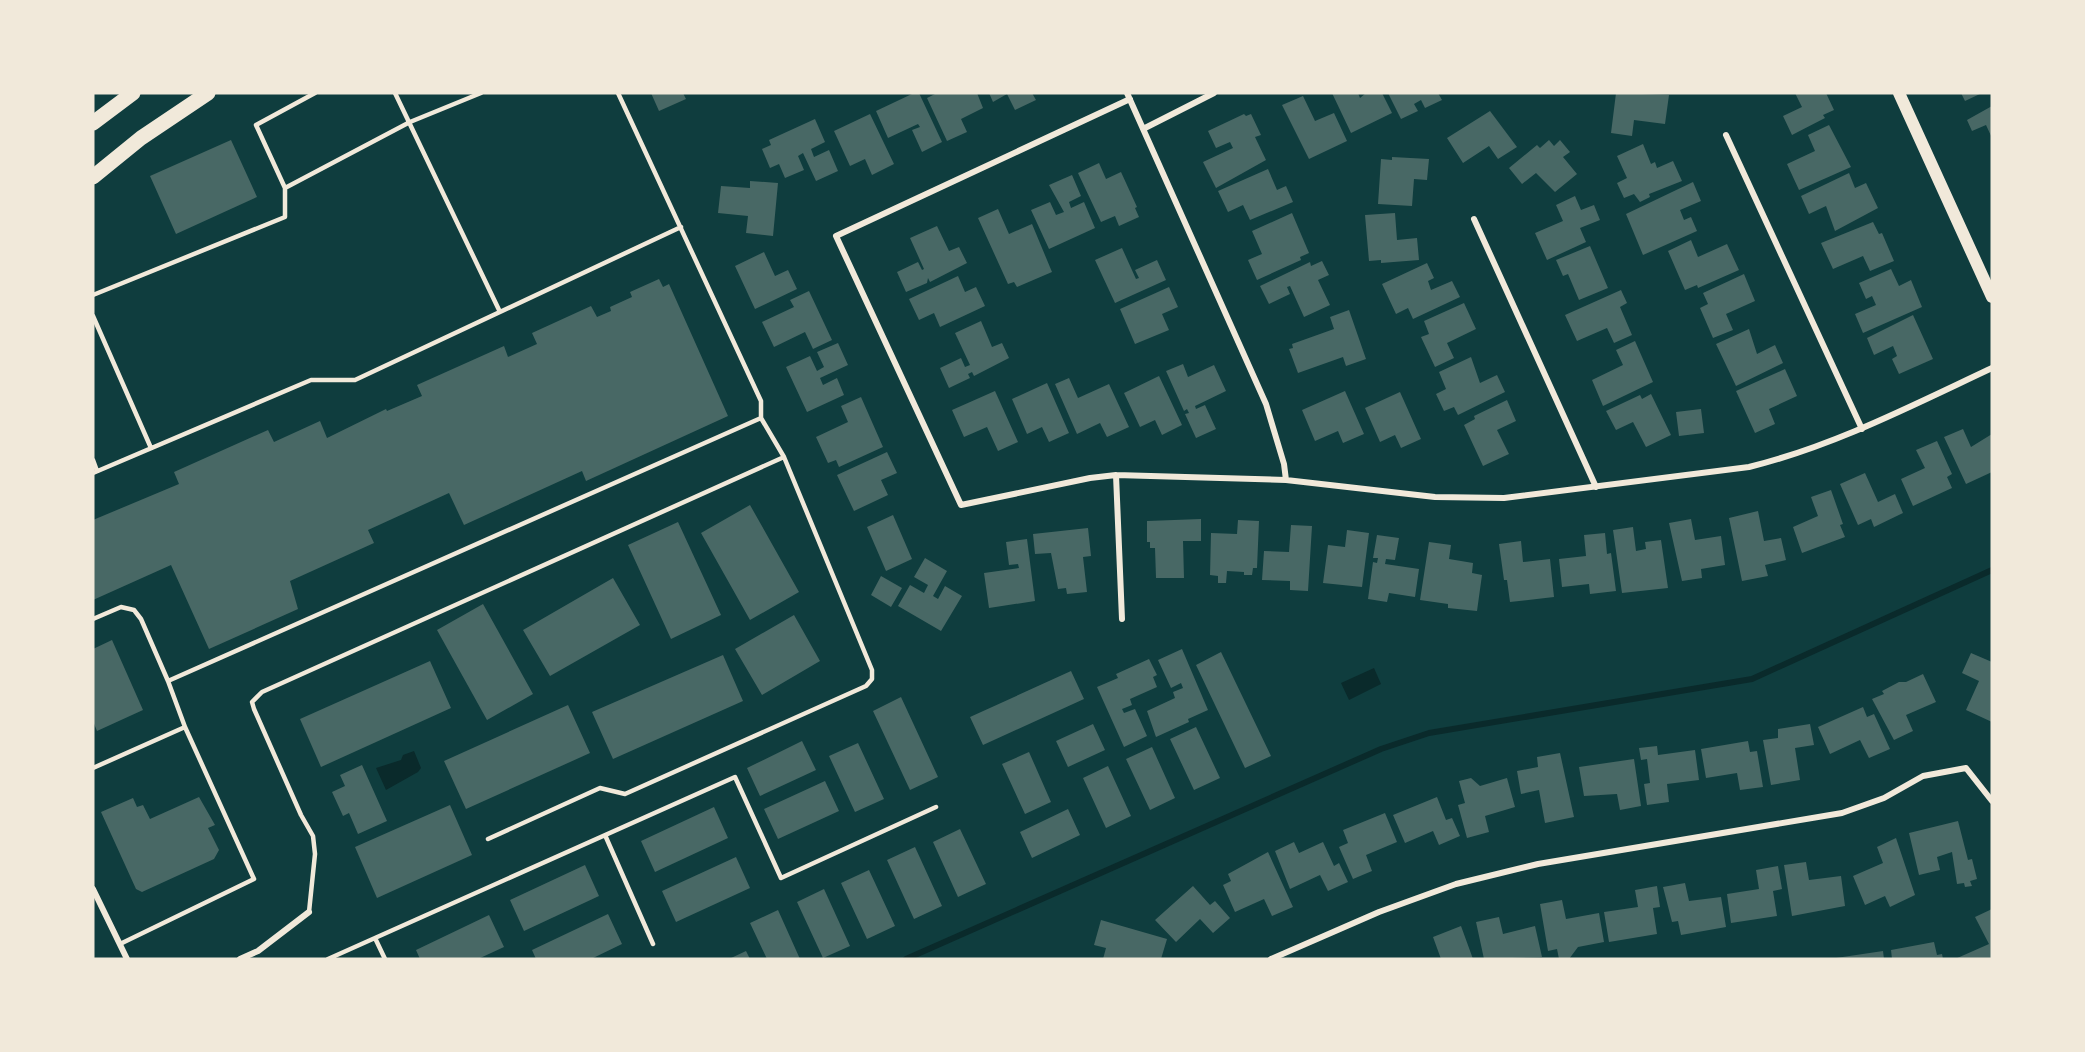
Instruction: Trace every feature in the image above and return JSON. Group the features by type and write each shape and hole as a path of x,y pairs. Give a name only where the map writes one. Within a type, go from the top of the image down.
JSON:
{"main road":[{"path":"93,123 133,93"},
{"path":"93,177 141,138 208,93"},
{"path":"1899,93 1992,297"}],"street":[{"path":"1143,129 1214,93"},
{"path":"1286,480 1284,464 1266,404 1128,96 836,236 961,505 1090,478 1116,475 1286,480 1435,497 1504,498 1596,488 1749,467 1787,458 1862,429 1992,368"},
{"path":"1726,135 1862,429"},
{"path":"1474,219 1596,488"},
{"path":"1116,475 1122,619"},
{"path":"1271,959 1379,912 1456,884 1538,864 1842,813 1884,798 1923,776 1966,768 1992,801"},
{"path":"93,889 127,959"},
{"path":"240,959 258,951 309,912"}],"lane":[{"path":"93,295 285,217 285,188 256,125 315,93"},
{"path":"395,93 500,312"},
{"path":"285,188 410,122 481,93"},
{"path":"488,839 600,788 625,794 866,686 872,679 872,670 784,456 761,418 761,401 618,93"},
{"path":"93,460 95,472 311,380 355,380 681,228"},
{"path":"93,316 151,448"},
{"path":"168,681 761,418"},
{"path":"309,912 315,854 313,836 301,815 254,709 252,702 256,697 784,456"},
{"path":"93,619 121,607 134,610 141,619 185,727 254,879 120,944"},
{"path":"93,768 185,727"},
{"path":"328,959 735,777 781,878 936,807"},
{"path":"605,835 653,944"},
{"path":"375,938 385,959"}],"water":[{"path":"1374,668 1381,684 1349,700 1341,683"},
{"path":"414,751 421,768 386,790 376,768 401,760 403,755"}],"building":[{"path":"651,93 683,93 686,99 659,111"},
{"path":"914,93 919,93 942,142 922,152 912,130 920,127 918,124 888,138 876,111"},
{"path":"937,93 977,93 983,108 961,119 967,132 947,141 927,98"},
{"path":"989,93 1032,93 1036,100 1015,110 1007,94 993,102"},
{"path":"1332,93 1358,93 1360,98 1366,93 1382,93 1392,113 1351,133"},
{"path":"1388,93 1438,93 1442,100 1425,108 1421,100 1414,104 1418,111 1401,119"},
{"path":"1616,93 1669,95 1665,124 1634,120 1632,136 1611,133"},
{"path":"1795,93 1826,93 1834,110 1823,115 1825,118 1792,135 1783,116 1802,107"},
{"path":"1961,93 1982,93 1965,101"},
{"path":"1303,96 1315,121 1334,113 1347,141 1309,159 1282,105"},
{"path":"1992,106 1992,138 1986,125 1972,131 1967,120"},
{"path":"1490,111 1517,147 1498,159 1489,146 1463,163 1447,138"},
{"path":"870,114 894,164 872,175 865,159 850,166 834,131"},
{"path":"1244,114 1246,116 1251,114 1261,135 1255,137 1266,160 1216,188 1203,162 1233,148 1230,142 1216,148 1208,131"},
{"path":"815,119 825,142 811,149 814,157 829,150 838,171 816,181 803,153 798,156 804,170 785,178 779,164 770,168 762,149 771,145 769,140"},
{"path":"1829,125 1851,167 1799,190 1787,164 1815,151 1808,135"},
{"path":"231,140 257,197 176,234 150,176"},
{"path":"1549,140 1554,146 1560,140 1570,152 1563,157 1577,174 1555,192 1536,173 1522,184 1509,168 1537,145 1540,148"},
{"path":"1643,144 1651,164 1655,162 1657,168 1673,161 1682,181 1649,194 1650,197 1640,202 1634,194 1624,198 1617,183 1627,178 1617,156"},
{"path":"1392,157 1429,159 1427,180 1414,179 1412,206 1378,204 1381,159 1392,160"},
{"path":"1099,163 1106,179 1121,172 1137,207 1135,208 1139,217 1119,226 1115,216 1101,222 1078,173"},
{"path":"1268,169 1277,190 1286,186 1293,202 1250,220 1243,205 1228,212 1218,191"},
{"path":"1849,173 1855,188 1866,183 1878,208 1835,231 1826,206 1809,214 1801,196"},
{"path":"1072,175 1081,196 1069,202 1071,208 1084,202 1095,228 1049,249 1031,210 1050,202 1056,215 1064,212 1049,185"},
{"path":"750,181 778,183 773,236 746,233 748,216 718,213 721,186 750,188"},
{"path":"1693,182 1701,201 1680,210 1684,220 1691,217 1697,231 1643,255 1626,214"},
{"path":"1575,196 1581,210 1594,205 1600,220 1580,228 1586,242 1547,260 1535,233 1563,221 1556,205"},
{"path":"998,209 1009,234 1032,224 1052,272 1017,287 1014,282 1008,284 978,218"},
{"path":"1292,213 1309,253 1300,257 1301,260 1257,280 1248,260 1262,254 1252,231"},
{"path":"1395,213 1397,240 1417,238 1419,260 1381,263 1381,260 1369,261 1365,215"},
{"path":"1873,222 1879,234 1882,233 1894,261 1870,271 1863,256 1833,269 1821,243"},
{"path":"937,226 949,251 959,247 967,263 930,282 928,278 927,283 906,292 897,272 918,262 922,270 924,269 910,238"},
{"path":"1691,240 1698,257 1727,244 1739,270 1698,288 1697,285 1685,290 1668,251"},
{"path":"1590,246 1608,288 1579,300 1568,274 1563,276 1556,260"},
{"path":"1122,248 1136,279 1139,278 1135,270 1157,260 1166,280 1115,303 1095,260"},
{"path":"764,252 775,276 788,270 797,289 755,309 735,266"},
{"path":"1322,261 1329,275 1318,280 1330,305 1304,317 1290,286 1287,287 1290,294 1269,304 1260,286 1310,262 1311,266"},
{"path":"1427,263 1434,278 1428,281 1431,290 1452,281 1460,297 1413,319 1408,308 1396,314 1382,284"},
{"path":"1891,269 1899,286 1911,280 1922,307 1863,333 1855,314 1876,305 1872,296 1866,299 1859,283"},
{"path":"1744,274 1755,301 1726,314 1733,330 1713,338 1700,308 1708,304 1703,293"},
{"path":"958,276 965,292 976,287 985,306 940,327 934,313 919,320 909,299"},
{"path":"659,279 663,287 669,284 728,416 586,481 582,471 464,525 449,493 368,530 374,543 290,581 298,609 209,649 171,565 93,600 93,520 179,484 174,472 268,430 274,442 320,421 327,438 386,409 387,411 422,396 417,385 504,346 508,357 537,344 532,333 591,306 597,317 611,311 610,307 632,297 630,292"},
{"path":"1169,287 1178,307 1162,314 1169,330 1135,344 1120,309"},
{"path":"1621,290 1627,303 1620,307 1632,335 1614,343 1607,328 1577,341 1565,315"},
{"path":"809,291 832,340 813,349 805,332 774,347 762,322 794,307 790,300"},
{"path":"1464,303 1476,329 1447,343 1454,358 1435,367 1421,337 1429,334 1424,321"},
{"path":"1349,310 1366,359 1346,366 1343,357 1298,373 1289,349 1293,348 1292,344 1334,329 1330,317"},
{"path":"1913,315 1933,359 1899,374 1892,359 1897,356 1893,346 1874,355 1867,338"},
{"path":"981,321 992,347 1002,343 1009,358 974,376 972,372 968,374 970,378 949,388 940,368 961,358 965,367 970,365 955,333"},
{"path":"1749,329 1757,354 1775,345 1783,363 1736,386 1716,344"},
{"path":"1635,341 1653,382 1603,406 1592,380 1623,365 1616,350"},
{"path":"838,343 848,365 820,378 823,385 837,378 844,395 807,412 786,367 810,356 817,371 824,367 817,352"},
{"path":"1471,357 1480,383 1497,375 1505,392 1458,415 1454,407 1444,411 1436,394 1446,389 1439,372"},
{"path":"1183,364 1188,377 1214,365 1226,391 1195,406 1196,409 1205,405 1216,429 1196,438 1185,414 1189,413 1187,409 1184,411 1166,371"},
{"path":"1785,369 1797,396 1769,409 1775,424 1755,433 1736,391"},
{"path":"1159,376 1182,425 1162,435 1155,420 1140,427 1124,393"},
{"path":"1069,378 1078,398 1109,384 1129,427 1107,437 1100,423 1077,434 1055,384"},
{"path":"1047,383 1069,433 1049,442 1042,427 1027,434 1012,399"},
{"path":"995,391 1018,442 998,451 987,427 964,437 952,410"},
{"path":"1345,391 1364,434 1343,443 1338,431 1315,441 1302,410"},
{"path":"1400,392 1421,439 1401,448 1395,435 1380,442 1365,408"},
{"path":"1651,394 1671,435 1646,447 1633,422 1616,430 1606,411 1640,395 1642,399"},
{"path":"861,397 883,447 839,467 836,460 828,463 816,437 848,422 841,406"},
{"path":"1507,400 1516,421 1497,430 1509,454 1483,466 1464,425 1475,419 1474,416"},
{"path":"1701,409 1704,433 1679,436 1676,412"},
{"path":"1963,429 1971,447 1992,434 1992,472 1966,484 1944,437"},
{"path":"1937,441 1952,474 1947,477 1952,488 1913,506 1901,479 1925,468 1916,450"},
{"path":"887,452 897,473 881,480 888,495 854,511 837,475"},
{"path":"1865,473 1878,502 1895,494 1903,513 1874,527 1871,519 1858,525 1840,484"},
{"path":"1831,490 1845,537 1802,553 1793,527 1818,516 1811,497"},
{"path":"750,505 799,592 750,620 701,533"},
{"path":"1758,511 1764,541 1781,538 1786,560 1765,565 1768,576 1742,581 1729,518"},
{"path":"893,515 912,559 886,571 867,527"},
{"path":"1201,519 1201,541 1183,541 1184,578 1156,578 1155,548 1150,548 1150,542 1147,542 1147,521"},
{"path":"1691,519 1695,540 1721,536 1725,565 1701,569 1702,578 1682,581 1669,523"},
{"path":"1238,520 1259,521 1257,568 1253,568 1252,575 1227,571 1226,583 1218,583 1218,576 1210,575 1211,533 1237,534"},
{"path":"678,522 721,615 671,639 628,545"},
{"path":"1291,525 1312,526 1308,591 1290,590 1290,581 1262,580 1264,551 1289,552"},
{"path":"1633,527 1636,551 1646,549 1645,542 1661,540 1668,588 1622,593 1613,530"},
{"path":"1088,528 1091,556 1083,557 1087,592 1067,594 1066,588 1058,589 1051,553 1035,554 1033,534"},
{"path":"1347,530 1369,533 1362,587 1323,583 1328,545 1345,547"},
{"path":"1605,533 1607,554 1611,553 1616,591 1590,594 1589,584 1562,587 1559,559 1586,556 1584,535"},
{"path":"1377,535 1399,538 1395,560 1386,559 1385,564 1419,569 1415,597 1389,593 1387,602 1368,599 1373,562 1377,563 1378,558 1373,558"},
{"path":"1027,539 1035,601 989,608 984,573 1019,568 1018,564 1009,565 1006,542"},
{"path":"1521,541 1523,562 1550,559 1554,597 1510,602 1499,544"},
{"path":"1429,542 1451,545 1449,559 1473,563 1472,573 1482,575 1477,611 1448,608 1448,604 1420,600"},
{"path":"925,558 947,571 933,596 938,599 945,586 962,596 941,631 898,606 910,585 924,593 928,585 914,577"},
{"path":"881,576 902,588 891,607 871,595"},
{"path":"613,578 640,625 550,676 523,630"},
{"path":"483,604 533,694 487,720 437,630"},
{"path":"794,615 820,661 762,695 735,649"},
{"path":"112,640 143,710 97,731 93,721 93,649"},
{"path":"1182,649 1208,710 1188,719 1189,722 1156,737 1147,711 1175,698 1173,692 1183,688 1181,683 1171,688 1158,660"},
{"path":"1221,652 1271,756 1245,768 1196,665"},
{"path":"1971,653 1992,662 1992,722 1966,710 1979,681 1962,673"},
{"path":"723,655 743,701 613,759 592,712"},
{"path":"1149,659 1157,675 1153,677 1157,687 1130,699 1132,705 1122,709 1124,713 1135,709 1147,736 1124,747 1097,687 1118,678 1116,674"},
{"path":"430,661 451,708 321,767 300,719"},
{"path":"1071,671 1084,699 983,745 970,717"},
{"path":"1923,674 1936,702 1906,715 1913,731 1894,740 1872,699 1884,694 1882,691 1899,682 1906,682"},
{"path":"901,697 938,777 910,790 873,711"},
{"path":"568,705 590,753 466,809 444,761"},
{"path":"1863,707 1867,717 1874,714 1890,749 1869,758 1860,740 1830,754 1818,727"},
{"path":"1093,724 1105,750 1068,767 1056,741"},
{"path":"1810,724 1814,745 1795,748 1800,780 1771,785 1763,740 1778,738 1778,729"},
{"path":"1196,727 1220,778 1194,790 1170,739"},
{"path":"802,741 816,770 760,796 747,768"},
{"path":"1748,741 1750,752 1757,751 1763,787 1740,790 1737,773 1706,778 1701,749"},
{"path":"858,743 884,799 855,812 829,756"},
{"path":"1657,746 1658,755 1695,750 1699,780 1667,784 1669,802 1647,805 1644,784 1650,783 1647,759 1641,760 1639,748"},
{"path":"1152,747 1175,798 1150,810 1126,759"},
{"path":"1029,752 1051,802 1025,814 1002,764"},
{"path":"1560,753 1574,817 1545,823 1539,790 1521,794 1517,771 1538,767 1537,757"},
{"path":"1634,759 1641,806 1620,810 1617,794 1584,796 1579,767"},
{"path":"362,765 387,821 358,834 349,813 343,816 332,792 345,786 340,775"},
{"path":"1108,766 1131,816 1106,828 1083,778"},
{"path":"1471,778 1480,786 1507,778 1515,807 1485,816 1489,832 1467,838 1458,805 1465,803 1459,781"},
{"path":"825,781 839,811 778,839 764,809"},
{"path":"199,797 215,825 208,828 219,850 214,859 142,892 136,889 101,812 133,798 137,807 143,805 150,819"},
{"path":"1437,797 1446,820 1452,818 1460,836 1439,845 1433,831 1405,843 1393,815"},
{"path":"450,805 472,855 377,898 355,847"},
{"path":"714,807 728,838 655,872 641,841"},
{"path":"1068,809 1080,835 1032,858 1020,832"},
{"path":"1385,813 1397,842 1366,855 1372,871 1353,879 1339,847 1348,843 1343,830"},
{"path":"1958,821 1968,860 1972,859 1977,879 1970,881 1972,886 1965,887 1964,883 1957,884 1952,852 1937,857 1940,870 1919,875 1909,833"},
{"path":"960,829 986,884 958,897 933,842"},
{"path":"1896,838 1915,895 1890,907 1885,896 1865,905 1853,876 1883,863 1877,847"},
{"path":"1294,842 1299,853 1323,842 1334,866 1339,863 1348,882 1328,891 1320,875 1290,889 1275,851"},
{"path":"915,847 942,906 914,919 887,860"},
{"path":"1268,852 1293,907 1272,916 1264,899 1235,912 1223,885 1231,881 1228,874"},
{"path":"736,857 750,888 676,922 662,891"},
{"path":"1806,862 1809,880 1841,876 1845,906 1792,916 1784,865"},
{"path":"585,865 599,896 524,931 510,900"},
{"path":"1778,866 1782,889 1773,891 1777,916 1731,923 1727,894 1759,889 1756,870"},
{"path":"869,870 895,926 867,939 841,883"},
{"path":"1685,883 1689,901 1721,897 1726,927 1681,935 1678,921 1672,922 1663,887"},
{"path":"1193,886 1210,905 1215,901 1230,918 1213,933 1200,919 1176,942 1155,920"},
{"path":"1657,886 1660,907 1653,908 1657,934 1609,942 1604,912 1638,907 1635,890"},
{"path":"824,889 850,946 823,958 797,902"},
{"path":"1562,900 1566,919 1599,913 1604,942 1578,947 1569,959 1559,959 1557,949 1548,951 1540,904"},
{"path":"1992,909 1992,959 1955,959 1989,944 1975,917"},
{"path":"778,910 800,959 767,959 750,923"},
{"path":"608,914 622,944 591,959 536,959 532,950"},
{"path":"489,915 504,947 478,959 420,959 416,950"},
{"path":"1499,917 1503,934 1535,926 1542,957 1484,959 1476,922"},
{"path":"1101,920 1167,939 1161,959 1103,959 1106,948 1094,945"},
{"path":"1461,926 1473,959 1441,959 1433,937"},
{"path":"1934,942 1937,955 1942,954 1943,959 1892,959 1891,950"},
{"path":"746,951 750,959 729,959"},
{"path":"1883,951 1884,959 1836,959 1836,958"}],"waterway":[{"path":"906,959 1381,749 1429,733 1752,679 1992,570"}]}
